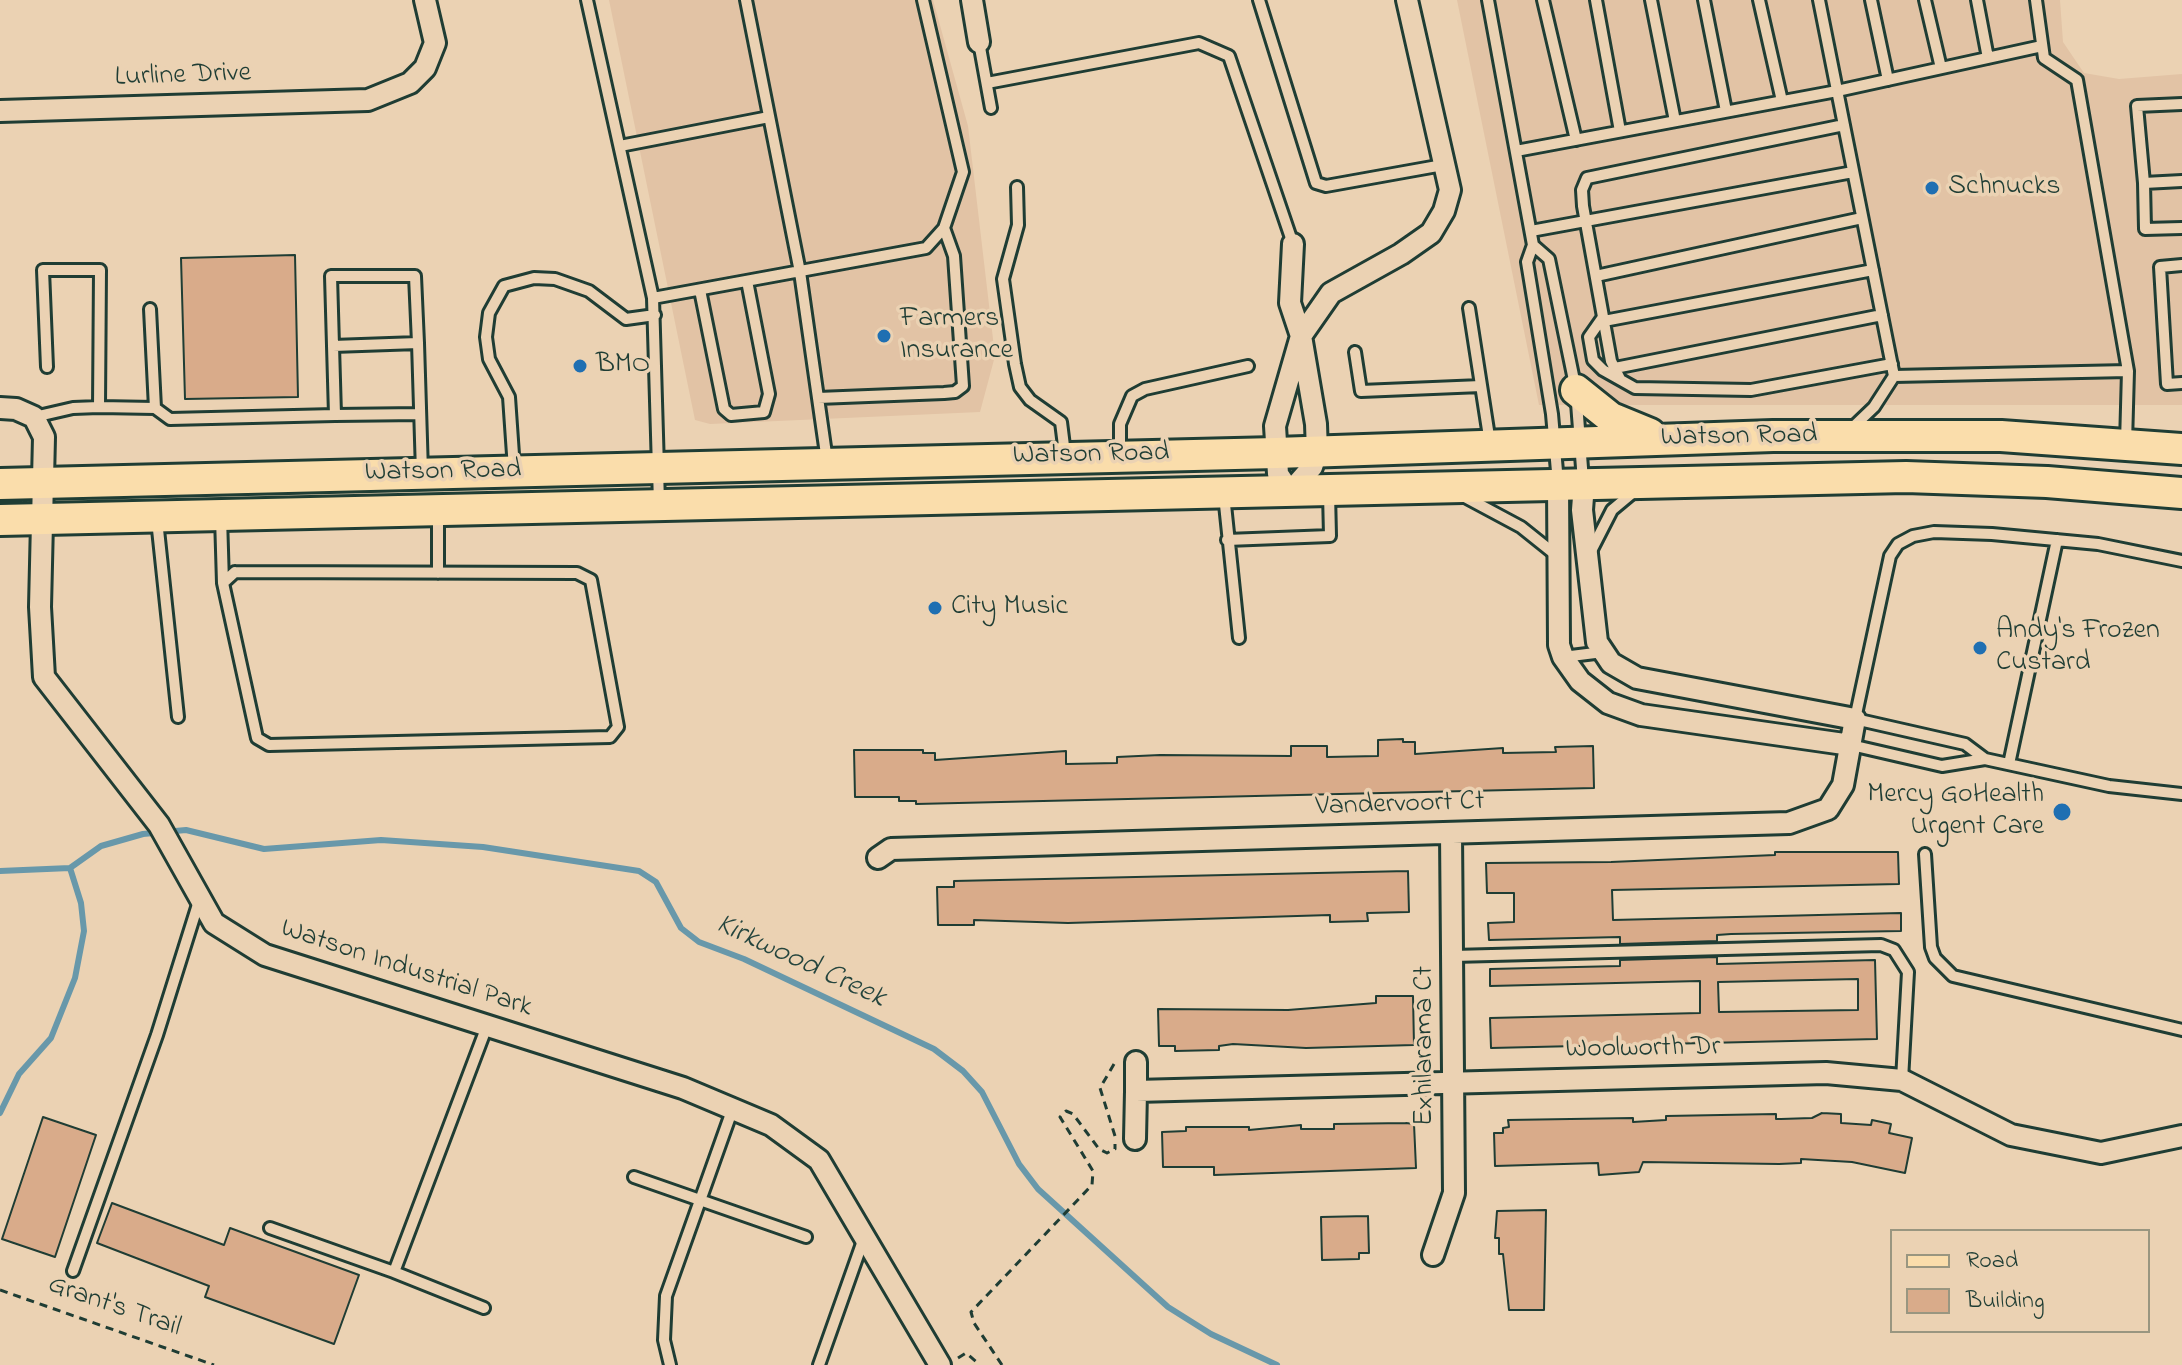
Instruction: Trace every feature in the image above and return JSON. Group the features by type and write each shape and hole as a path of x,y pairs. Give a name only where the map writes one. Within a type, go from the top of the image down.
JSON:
{"main road":[{"path":"1576,390 1611,418 1663,439"},
{"name":"Watson Road","path":"0,484 1317,452 1844,435 2001,436 2182,449"},
{"name":"Watson Road","path":"0,520 1919,477 2047,482 2182,493"}],"street":[{"name":"Lurline Drive","path":"0,111 368,100 410,83 425,68 435,43 425,0"},
{"path":"972,0 979,42"},
{"path":"1293,244 1295,257 1288,287 1301,336 1316,424 1317,452 1312,467 1290,492 1278,474 1275,426 1301,336 1331,293 1401,254 1431,233 1444,211 1450,190 1407,0"},
{"path":"0,408 16,409 34,417"},
{"name":"Watson Industrial Park","path":"34,417 44,437 40,607 44,677 159,825 214,923 265,955 683,1088 771,1125 819,1160 940,1365"},
{"path":"1571,484 1582,510 1590,555 1597,642 1611,663 1637,678 1855,719"},
{"path":"1571,484 1557,556 1563,657 1580,681 1608,703 1641,715 1851,745"},
{"name":"Vandervoort Ct","path":"878,858 891,849 1789,823 1828,809 1843,785 1855,719"},
{"name":"Exhilarama Ct","path":"1433,1255 1454,1193 1451,833"},
{"path":"1135,1139 1136,1062"},
{"name":"Woolworth Dr","path":"1136,1091 1826,1073 1902,1080 2011,1135 2101,1153 2182,1136"}],"lane":[{"path":"587,0 653,298 659,504"},
{"path":"746,0 800,272 827,463"},
{"path":"653,298 926,248 944,228 963,172 923,0"},
{"path":"1259,0 1316,183 1326,186 1443,165"},
{"path":"1488,0 1531,231 1533,245 1527,262 1568,443 1571,484"},
{"path":"1543,0 1576,140"},
{"path":"1596,0 1620,131"},
{"path":"1651,0 1675,121"},
{"path":"1704,0 1726,111"},
{"path":"1759,0 1782,101"},
{"path":"1819,0 1894,376 1874,407 1844,435"},
{"path":"1871,0 1888,80"},
{"path":"1925,0 1941,68"},
{"path":"1977,0 1988,58"},
{"path":"2036,0 2044,58 2077,80 2128,371 2126,444"},
{"path":"979,42 991,108"},
{"path":"987,83 1199,43 1229,56 1293,244"},
{"path":"1516,151 1837,91 2042,46"},
{"path":"2182,104 2137,106 2145,229 2182,228"},
{"path":"620,146 769,117"},
{"path":"1617,374 1603,319 1586,222 1582,190 1587,178 1844,125"},
{"path":"1531,231 1853,172"},
{"path":"2144,183 2182,181"},
{"path":"1017,187 1021,211 1003,279 1015,364 1020,387 1030,400 1061,422 1066,456"},
{"path":"1596,276 1862,218"},
{"path":"818,398 944,393 955,392 963,386 954,256 944,228"},
{"path":"1533,245 1549,259 1576,390 1568,443 1571,484"},
{"path":"2182,265 2160,267 2167,384 2182,383"},
{"path":"47,367 43,270 100,270 99,407"},
{"path":"1873,270 1603,319 1589,337 1593,360 1603,370 1617,374 1635,388 1655,390 1751,390 1892,364"},
{"path":"335,415 331,276 415,276 422,474"},
{"path":"514,472 509,397 489,359 486,337 489,313 504,286 534,278 555,279 589,291 626,319 655,315"},
{"path":"700,290 724,409 731,415 764,412 769,394 747,281"},
{"path":"1469,308 1491,445"},
{"path":"150,309 155,408"},
{"path":"1617,374 1882,315"},
{"path":"333,346 418,343"},
{"path":"1355,352 1361,391 1481,386"},
{"path":"1120,455 1120,424 1132,396 1145,389 1248,366"},
{"path":"1894,376 2128,371"},
{"path":"34,417 73,408 99,407 155,408 170,419 420,414"},
{"path":"1590,555 1612,510 1645,483"},
{"path":"1445,489 1494,510 1557,556"},
{"path":"1227,540 1330,536 1329,492"},
{"path":"1224,493 1239,638"},
{"path":"438,509 438,573"},
{"path":"221,514 223,583 257,738 269,745 610,737 618,727 591,580 577,573 235,572 223,583"},
{"path":"156,516 178,717"},
{"path":"1985,759 1965,744 1855,719 1890,556 1898,544 1913,536 1934,532 2112,546 2182,561"},
{"path":"2009,764 2057,540"},
{"path":"1563,657 1603,652"},
{"path":"1851,745 1942,766 1985,759 2109,786 2182,794"},
{"path":"1925,854 1931,947 1935,958 1953,976 2182,1030"},
{"path":"73,1271 157,1035 200,896"},
{"path":"1453,956 1881,945 1894,950 1908,972 1902,1080"},
{"path":"394,1272 487,1026"},
{"path":"670,1365 664,1340 666,1296 733,1108"},
{"path":"634,1177 806,1237"},
{"path":"270,1228 484,1308"},
{"path":"819,1365 865,1236"}],"path":[{"path":"1002,1365 974,1323 971,1312 1092,1185 1093,1171 1060,1117 1066,1111 1073,1114 1099,1149 1107,1153 1115,1149 1100,1088 1107,1070 1119,1057 1129,1055 1136,1062"},
{"name":"Grant's Trail","path":"0,1290 214,1365"},
{"path":"954,1365 959,1355 966,1353 980,1365"}],"shaded area":[{"path":"609,0 933,0 968,126 995,356 980,412 710,424 695,420"},
{"path":"1457,0 2060,0 2063,42 2084,73 2119,79 2182,74 2182,405 1539,405"}],"building":[{"path":"295,255 298,397 185,399 181,258"},
{"path":"1403,739 1403,742 1415,742 1415,754 1503,748 1503,753 1556,752 1555,747 1593,746 1594,788 916,804 916,801 899,801 899,797 855,797 854,750 923,750 923,753 935,753 935,760 1066,751 1066,764 1117,763 1117,757 1160,755 1291,756 1291,746 1327,746 1327,757 1378,756 1378,740"},
{"path":"1775,852 1898,852 1899,884 1612,890 1613,920 1901,913 1901,931 1731,934 1717,935 1717,941 1620,944 1620,937 1489,940 1488,923 1514,922 1514,893 1487,893 1486,863 1611,862 1775,855"},
{"path":"1408,871 1409,912 1367,913 1368,921 1330,922 1330,915 1068,923 974,920 974,925 938,925 937,887 954,887 954,881"},
{"path":"1717,957 1717,964 1875,960 1877,1039 1491,1048 1490,1018 1700,1013 1700,981 1490,986 1490,969 1620,966 1620,960","holes":["1858,979 1858,1010 1719,1012 1718,982"]},
{"path":"1376,996 1413,996 1414,1045 1306,1048 1233,1044 1219,1046 1219,1050 1175,1051 1175,1046 1159,1046 1158,1009 1288,1010 1376,1003"},
{"path":"1822,1113 1841,1114 1841,1123 1871,1125 1872,1120 1891,1124 1889,1133 1912,1138 1905,1173 1852,1162 1801,1159 1801,1163 1779,1164 1643,1162 1639,1172 1599,1175 1598,1163 1495,1166 1494,1133 1503,1133 1503,1128 1509,1127 1508,1120 1633,1118 1633,1122 1666,1120 1666,1116 1776,1114 1776,1119 1781,1119 1812,1118"},
{"path":"43,1117 96,1135 55,1257 2,1239"},
{"path":"1334,1124 1414,1124 1416,1168 1214,1175 1214,1167 1163,1167 1162,1132 1186,1131 1186,1127 1249,1127 1249,1130 1301,1125 1301,1129 1334,1129"},
{"path":"112,1203 224,1245 230,1228 359,1275 334,1344 205,1297 209,1286 97,1243"},
{"path":"1546,1210 1544,1310 1509,1310 1503,1254 1499,1254 1499,1238 1495,1238 1497,1211"},
{"path":"1368,1216 1369,1253 1359,1253 1359,1259 1322,1260 1321,1217"}],"waterway":[{"name":"Kirkwood Creek","path":"70,868 101,846 143,834 186,830 264,849 381,840 483,847 639,871 656,882 681,928 699,942 744,959 934,1049 963,1071 982,1092 1019,1164 1038,1189 1168,1307 1211,1334 1277,1365"},
{"path":"0,871 70,868 81,903 84,931 75,978 51,1038 19,1074 0,1113"}],"place":[{"name":"Schnucks","path":"1932,188"},
{"name":"Farmers Insurance","path":"884,336"},
{"name":"BMO","path":"580,366"},
{"name":"City Music","path":"935,608"},
{"name":"Andy's Frozen Custard","path":"1980,648"},
{"name":"Mercy GoHealth Urgent Care","path":"2062,812"}]}
